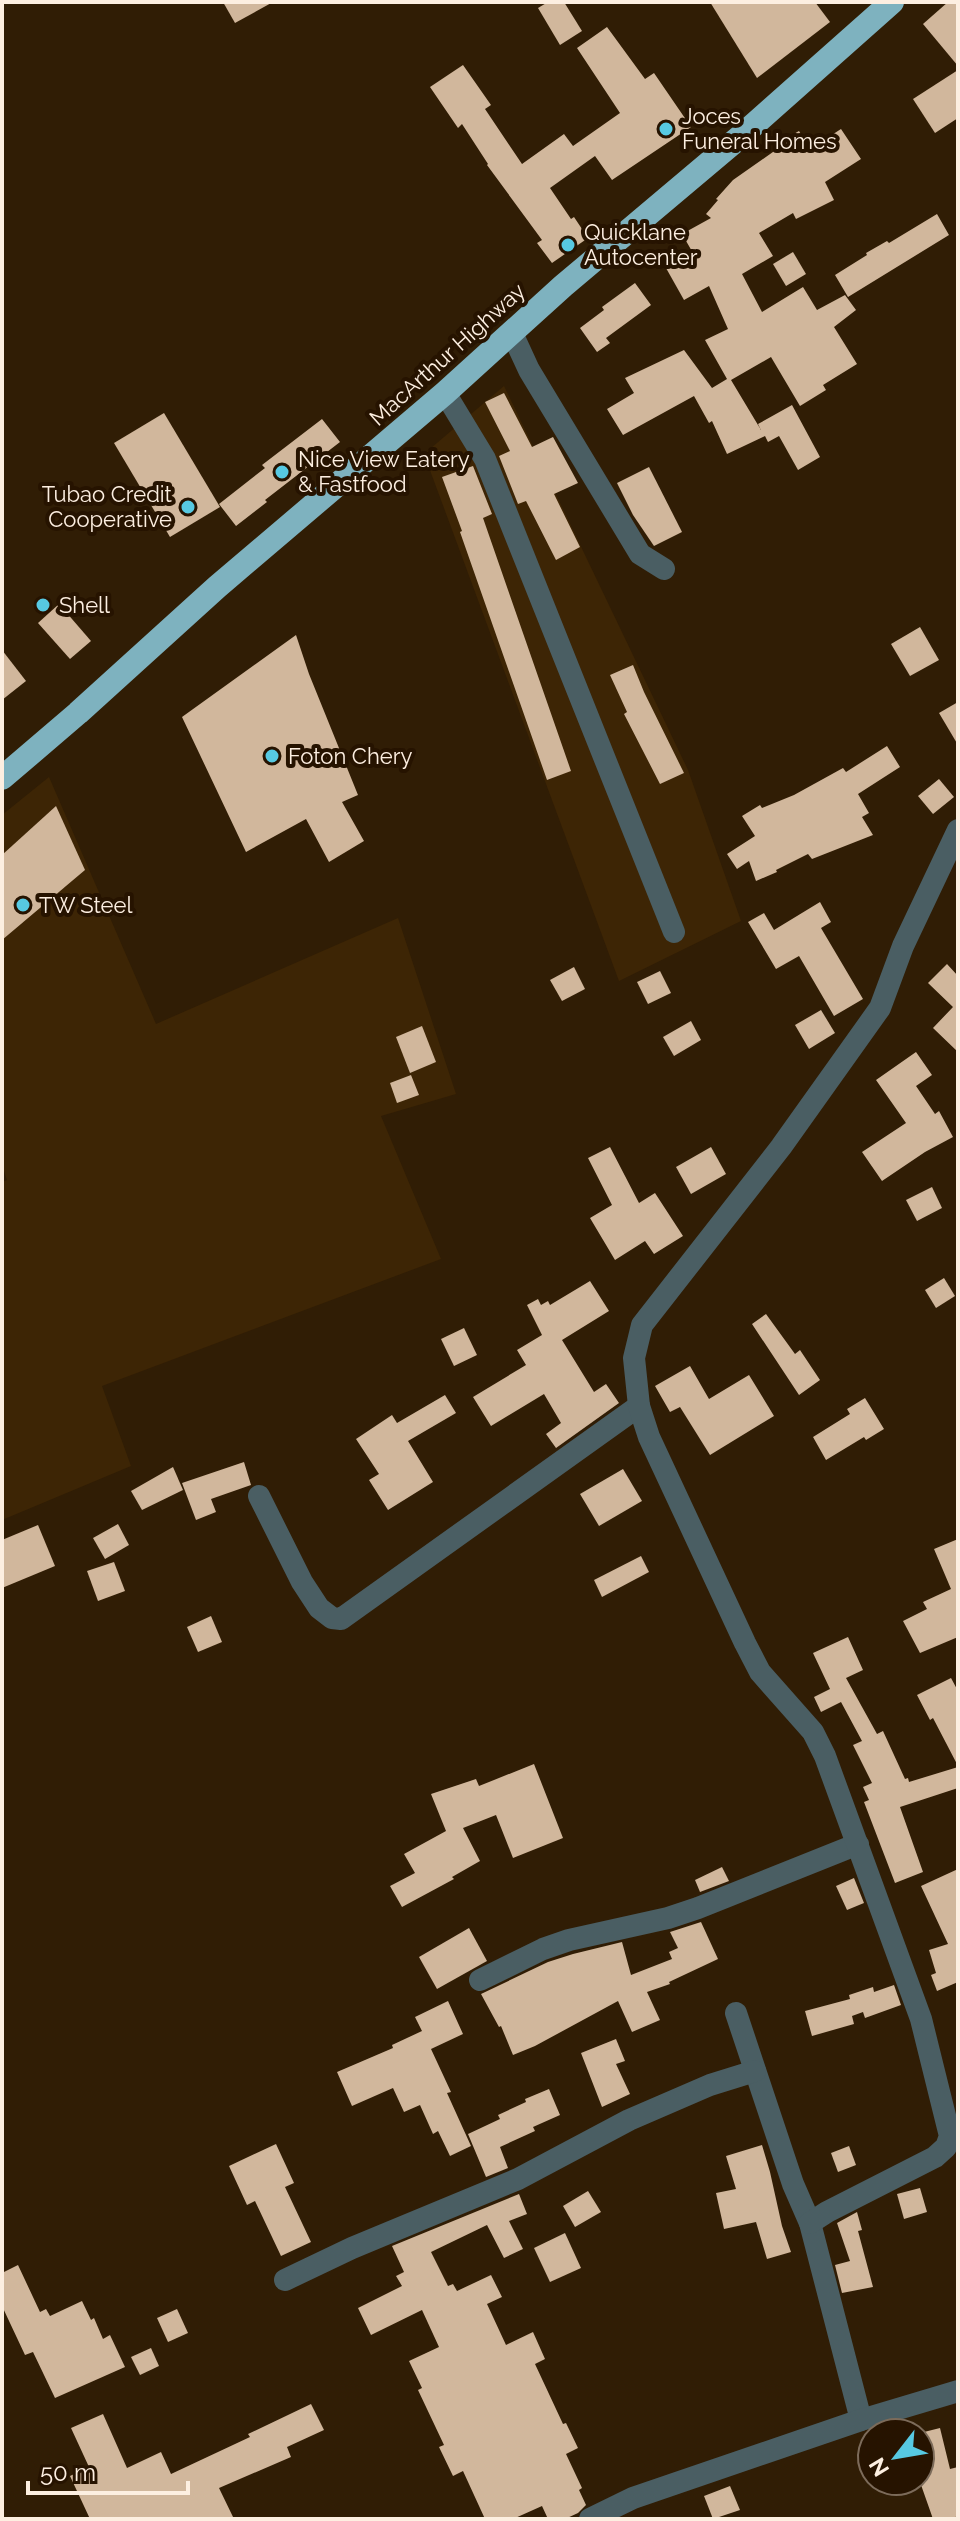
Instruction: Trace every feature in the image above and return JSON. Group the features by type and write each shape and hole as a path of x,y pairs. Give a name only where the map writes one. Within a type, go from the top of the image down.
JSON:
{"highway":[{"name":"MacArthur Highway","path":"2,778 217,587 445,393 563,286 892,2"}],"street":[{"path":"512,333 529,370 640,554 664,569"},
{"path":"445,393 485,459 674,932"},
{"path":"810,2223 935,2157 946,2147 950,2136 921,2019 825,1756 813,1732 760,1672 745,1643 649,1437 639,1406 634,1358 642,1325 781,1147 880,1008 903,946 958,830"},
{"path":"259,1496 313,1600 332,1618 341,1619 639,1406"},
{"path":"480,1980 556,1945 698,1908 858,1844"},
{"path":"736,2013 793,2184 810,2223 860,2417"},
{"path":"285,2280 352,2248 518,2179 629,2120 710,2085 755,2071"},
{"path":"871,2417 958,2391"},
{"path":"590,2519 633,2498 856,2422"}],"shaded area":[{"path":"504,386 688,770 741,921 619,981 424,454"},
{"path":"49,777 156,1024 398,918 456,1094 381,1116 441,1259 102,1386 131,1466 2,1520 2,1182 7,1180 2,1165 2,815"}],"building":[{"path":"223,2 273,2 235,23"},
{"path":"548,2 564,2 582,31 560,45 538,8"},
{"path":"710,2 815,2 830,22 757,78"},
{"path":"948,2 958,2 958,66 923,24"},
{"path":"607,27 645,79 654,73 691,127 612,180 595,156 550,188 588,238 552,263 537,243 542,240 487,165 462,124 458,128 430,87 463,65 491,105 485,109 522,164 564,134 573,146 620,113 577,48"},
{"path":"958,70 958,118 935,133 913,99"},
{"path":"841,129 861,159 825,182 834,200 796,219 793,213 759,233 773,256 742,274 762,312 803,287 817,310 845,295 856,310 834,327 857,364 823,385 826,390 800,406 771,357 731,380 761,430 758,424 792,405 820,457 798,470 779,436 768,442 765,436 727,454 712,421 709,423 694,396 623,435 607,409 634,393 625,378 684,350 712,388 727,379 705,340 728,329 709,286 684,300 666,268 693,253 682,234 711,218 706,214 716,199 733,180 780,147 778,143 799,131 810,149"},
{"path":"937,214 949,235 848,297 835,275 866,253"},
{"path":"793,252 806,274 786,286 773,264"},
{"path":"635,283 651,305 606,338 610,343 597,352 580,328"},
{"path":"504,393 532,447 553,437 578,483 554,494 580,547 556,560 526,501 518,504 499,456 510,451 485,402"},
{"path":"164,413 220,507 170,537 114,443"},
{"path":"322,419 340,442 236,526 219,504 265,468 262,465"},
{"path":"473,466 492,514 483,518 571,771 547,780 442,477"},
{"path":"649,467 682,532 654,546 633,515 617,483"},
{"path":"59,604 91,641 70,659 38,623"},
{"path":"920,627 939,660 910,676 891,644"},
{"name":"Foton Chery","path":"296,635 358,795 342,802 364,841 329,862 306,819 246,852 182,717"},
{"path":"2,650 26,681 2,700"},
{"path":"633,665 684,773 660,784 624,714 627,712 610,675"},
{"path":"958,702 958,745 939,713"},
{"path":"887,746 900,767 858,794 869,813 862,817 873,835 812,859 808,854 756,881 749,861 737,869 727,854 755,836 742,816 760,805 762,808 794,795 843,768 846,772"},
{"path":"939,779 954,797 933,814 918,796"},
{"name":"TW Steel","path":"56,806 85,870 2,940 2,855"},
{"path":"820,902 831,922 821,928 863,999 834,1016 799,956 776,969 748,922 764,913 774,930"},
{"path":"947,964 958,976 958,1052 933,1028 953,1007 928,983"},
{"path":"574,967 585,989 562,1001 550,980"},
{"path":"660,971 671,993 648,1004 637,982"},
{"path":"821,1010 835,1033 809,1049 795,1025"},
{"path":"691,1021 701,1040 674,1056 663,1037"},
{"path":"422,1026 436,1062 410,1073 396,1037"},
{"path":"916,1052 932,1075 916,1086 935,1114 939,1111 953,1137 882,1181 862,1152 906,1123 876,1080"},
{"path":"411,1075 419,1095 397,1103 390,1083"},
{"path":"610,1147 639,1203 655,1193 683,1236 654,1254 645,1241 615,1260 590,1218 612,1205 588,1158"},
{"path":"711,1147 726,1174 691,1194 676,1167"},
{"path":"932,1187 942,1208 917,1221 906,1200"},
{"path":"944,1278 955,1296 936,1308 925,1290"},
{"path":"590,1281 609,1311 562,1340 594,1392 606,1384 619,1403 556,1448 546,1434 561,1423 544,1394 491,1426 473,1397 526,1365 517,1350 542,1335 527,1305 538,1299 541,1305 548,1301 550,1305"},
{"path":"766,1314 795,1354 800,1350 820,1380 799,1395 752,1324"},
{"path":"464,1328 477,1355 454,1366 441,1339"},
{"path":"690,1366 709,1399 749,1375 774,1416 710,1455 680,1407 670,1412 655,1386"},
{"path":"445,1395 456,1413 408,1441 433,1482 388,1510 369,1480 379,1474 356,1439 392,1415 397,1423"},
{"path":"865,1398 884,1429 826,1460 813,1437 850,1414 847,1409"},
{"path":"244,1462 251,1485 211,1499 216,1512 196,1520 182,1483"},
{"path":"173,1467 183,1490 142,1510 131,1491"},
{"path":"623,1469 642,1501 599,1526 580,1494"},
{"path":"118,1524 129,1545 105,1559 93,1538"},
{"path":"38,1525 55,1566 2,1588 2,1540"},
{"path":"958,1539 958,1637 920,1653 903,1621 927,1609 923,1602 951,1589 934,1549"},
{"path":"641,1556 649,1572 602,1597 594,1580"},
{"path":"114,1562 125,1591 98,1601 87,1571"},
{"path":"211,1616 222,1642 198,1652 187,1627"},
{"path":"848,1637 863,1670 846,1678 877,1734 883,1731 905,1779 908,1778 909,1782 958,1767 958,1788 900,1807 923,1872 895,1883 864,1802 869,1800 863,1787 872,1783 853,1745 862,1741 841,1702 821,1712 814,1697 830,1689 813,1653"},
{"path":"951,1678 958,1691 958,1766 917,1695"},
{"path":"534,1764 563,1838 513,1858 496,1815 463,1828 480,1861 402,1907 390,1886 415,1873 404,1854 446,1831 431,1794 476,1779 479,1786"},
{"path":"722,1867 729,1881 700,1892 695,1880"},
{"path":"958,1869 958,1982 937,1991 931,1975 936,1973 929,1950 948,1944 921,1886"},
{"path":"854,1878 864,1903 847,1910 836,1886"},
{"path":"701,1922 718,1959 670,1984 647,1992 660,2020 632,2032 618,2001 513,2055 501,2026 481,1994 548,1962 622,1942 631,1975 672,1959 669,1952 678,1948 670,1932"},
{"path":"469,1928 487,1961 437,1989 419,1957"},
{"path":"894,1985 901,2005 865,2018 863,2012 852,2016 854,2024 812,2036 805,2011 850,1999 849,1995 873,1987 874,1992"},
{"path":"448,2001 463,2034 431,2049 471,2146 450,2156 438,2131 433,2134 420,2105 404,2112 393,2088 352,2106 337,2072 393,2048 392,2045 422,2031 415,2017"},
{"path":"616,2039 625,2061 616,2064 630,2094 602,2107 581,2053"},
{"path":"549,2089 560,2115 500,2147 508,2168 486,2177 468,2134 500,2119 498,2115 526,2102 525,2099"},
{"path":"276,2144 294,2183 285,2187 311,2242 281,2256 255,2201 247,2205 229,2166"},
{"path":"762,2145 791,2252 767,2259 756,2222 724,2229 716,2193 736,2189 726,2156"},
{"path":"849,2146 856,2165 838,2172 831,2153"},
{"path":"920,2188 927,2212 904,2219 897,2194"},
{"path":"588,2191 601,2212 575,2227 563,2206"},
{"path":"519,2194 527,2214 509,2221 523,2249 504,2258 487,2225 431,2252 448,2286 453,2284 457,2291 491,2275 502,2297 487,2304 506,2345 533,2332 545,2359 535,2364 563,2424 566,2423 578,2448 566,2454 582,2488 579,2490 586,2505 565,2519 548,2519 542,2506 513,2519 485,2519 463,2471 453,2476 439,2447 444,2445 418,2390 422,2388 409,2361 439,2347 422,2310 371,2335 358,2308 402,2286 396,2276 404,2272 392,2246"},
{"path":"857,2212 862,2230 858,2231 873,2287 842,2293 835,2265 850,2261 837,2223"},
{"path":"565,2233 581,2268 550,2282 534,2248"},
{"path":"18,2265 40,2312 46,2309 50,2316 82,2301 103,2339 110,2335 125,2367 55,2398 33,2352 25,2355 2,2306 2,2273"},
{"path":"177,2309 188,2333 168,2342 157,2318"},
{"path":"151,2348 159,2366 140,2375 131,2357"},
{"path":"311,2404 324,2430 287,2447 291,2457 219,2488 234,2519 90,2519 70,2476 89,2467 71,2428 103,2414 127,2468 161,2452 171,2474"},
{"path":"940,2428 950,2469 958,2467 958,2516 950,2519 933,2519 925,2497 936,2497 936,2429"},
{"path":"730,2486 740,2510 713,2519 704,2496"}],"place":[{"name":"Joces Funeral Homes","path":"666,129"},
{"name":"Quicklane Autocenter","path":"568,245"},
{"name":"Nice View Eatery & Fastfood","path":"282,472"},
{"name":"Tubao Credit Cooperative","path":"188,507"},
{"name":"Shell","path":"43,605"},
{"name":"Foton Chery","path":"272,756"},
{"name":"TW Steel","path":"23,905"}]}
